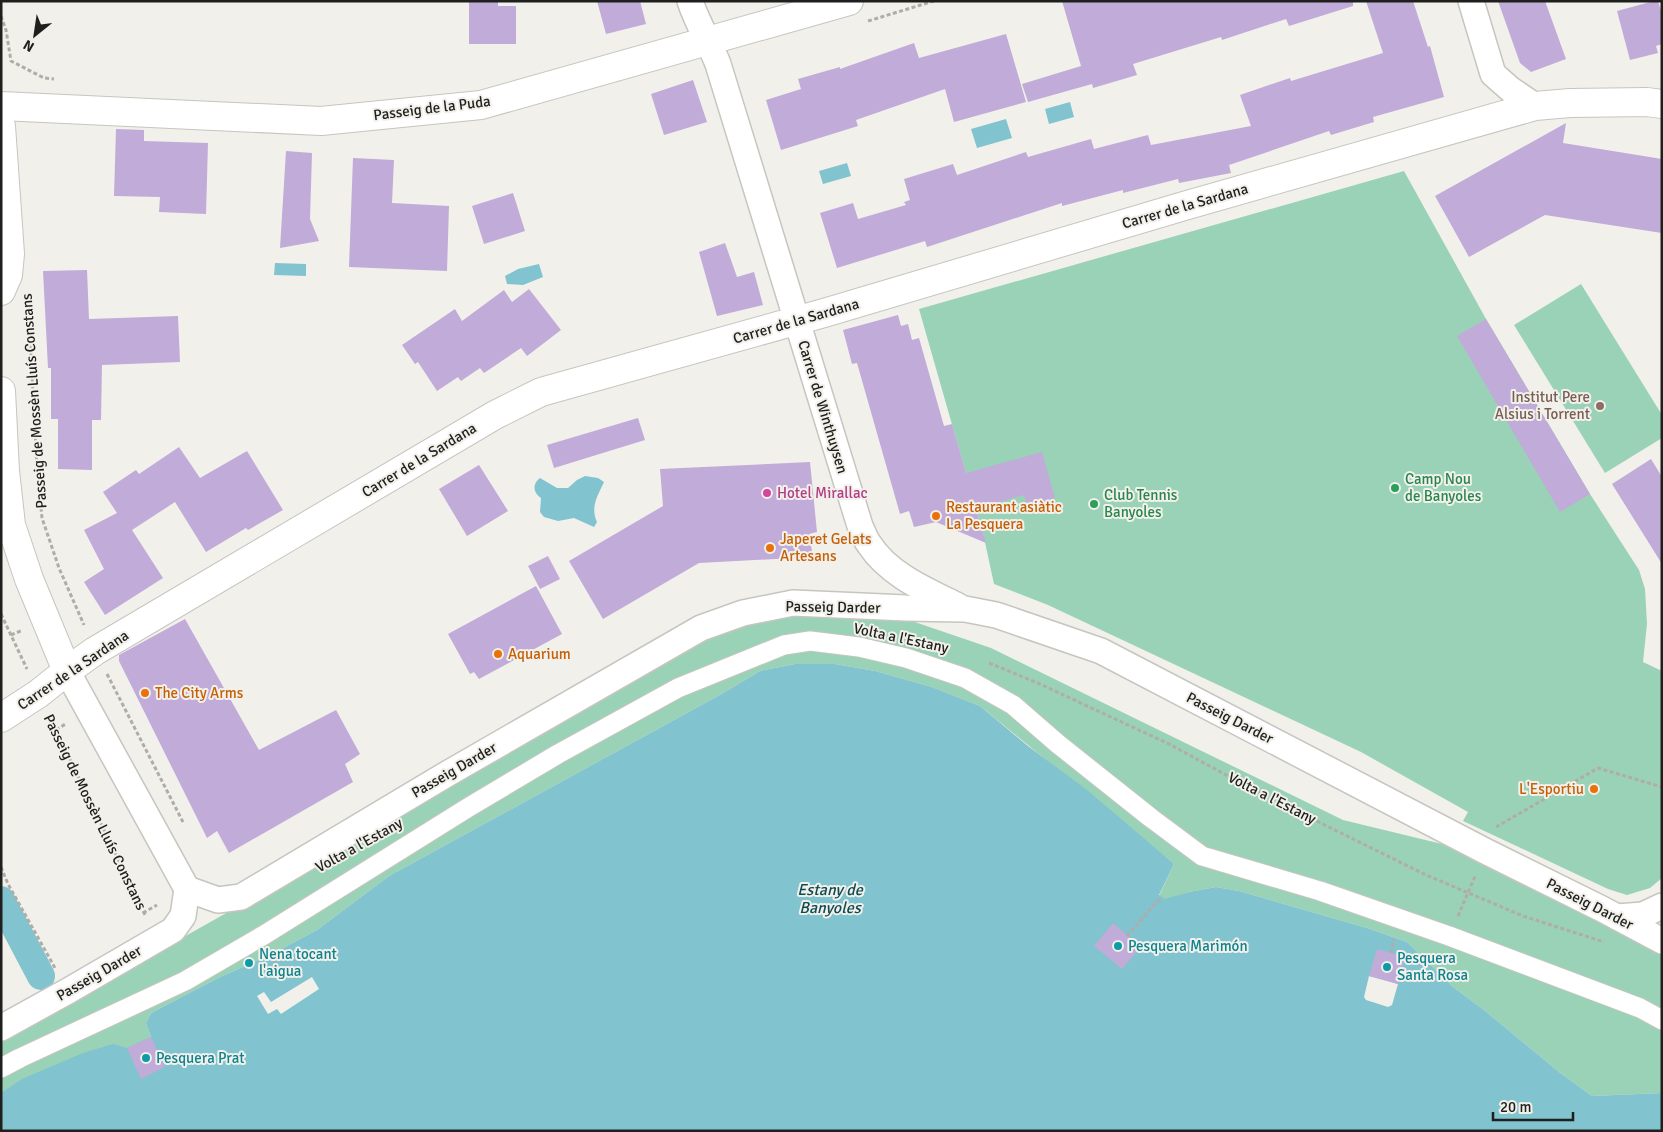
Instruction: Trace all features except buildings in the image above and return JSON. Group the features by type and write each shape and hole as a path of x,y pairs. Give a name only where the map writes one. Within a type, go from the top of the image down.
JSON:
{"main road":[{"name":"Passeig de la Puda","path":"1,106 322,121 481,105 714,53 849,1"},
{"name":"Carrer de la Sardana","path":"1,718 38,694 95,651 495,415 541,392 796,321 1193,203 1535,106 1570,103 1638,102 1662,104"},
{"name":"Passeig de Mossèn Lluís Constans","path":"1,126 10,254 9,282"},
{"path":"1,391 5,471 11,525 29,579 67,671"}],"street":[{"path":"1470,1 1493,74 1510,89 1535,106"},
{"name":"Carrer de Winthuysen","path":"692,9 714,53 860,526 868,543 901,576 965,609"},
{"name":"Passeig Darder","path":"1,1028 68,992 173,930 183,916 187,889 218,900 240,897 447,774 701,628 743,613 793,603 965,609 996,615 1101,651 1662,942"},
{"path":"1,1068 185,981 264,935 469,807 558,754 678,688 784,645 810,641 859,647 906,658 965,678 1013,705 1058,744 1202,856 1320,891 1449,936 1640,1008 1662,1020"},
{"path":"67,671 187,889"},
{"path":"1617,917 1644,915 1662,906"}],"path":[{"path":"1,16 6,30 11,61 44,78 69,80 69,108"},
{"name":"Passeig de Mossèn Lluís Constans","path":"9,282 42,518 59,568 95,651 188,832"},
{"name":"Passeig de Mossèn Lluís Constans","path":"1,614 143,913 159,939"},
{"name":"Volta a l'Estany","path":"981,660 1040,684 1169,744 1252,789 1426,875 1523,916 1608,943"},
{"path":"1468,893 1496,826 1598,768 1662,787"},
{"path":"1,867 8,884 68,992"},
{"path":"1128,936 1161,897"},
{"path":"1391,953 1395,938"},
{"path":"270,956 282,974"}],"green space":[{"name":"Camp Nou de Banyoles","path":"1404,171 1486,319 1590,494 1639,570 1645,589 1647,624 1643,662 1662,671 1662,878 1650,888 1627,895 1608,889 1463,821 1468,812 1361,752 1048,605 994,584 983,533 919,309"},
{"path":"1581,284 1662,415 1662,438 1605,473 1514,325"},
{"path":"829,614 906,619 991,648 1343,820 1442,844 1662,953 1662,1093 1592,1096 1453,987 1407,942 1367,928 1239,891 1216,887 1189,892 1165,900 1159,896 1174,864 980,706 932,687 875,671 835,664 795,664 760,671 718,696 389,876 317,930 151,1013 146,1023 151,1037 26,1131 1,1128 1,1040 434,796 701,640 768,617"}],"water":[{"path":"1070,102 1074,117 1049,124 1045,109"},
{"path":"1006,119 1012,138 977,148 971,129"},
{"path":"847,163 851,176 823,184 819,171"},
{"path":"275,263 306,264 306,276 274,275"},
{"path":"539,264 543,277 523,285 507,284 505,276 518,269"},
{"path":"585,476 598,478 604,482 597,496 594,511 597,522 594,527 574,518 558,521 544,517 540,512 541,498 536,494 534,488 537,480 540,478 557,488 568,488"},
{"name":"Estany de Banyoles","path":"795,664 835,664 875,671 932,687 980,706 1028,746 1087,790 1174,864 1159,895 1165,899 1216,887 1239,891 1367,928 1407,942 1453,987 1592,1096 1662,1093 1662,1131 1,1131 1,1093 22,1079 83,1053 113,1044 127,1048 151,1037 146,1023 151,1013 317,930 389,876 718,696 760,671"}],"pier":[{"path":"1369,976 1398,984 1392,1005 1388,1007 1366,1000 1364,997"},
{"path":"312,977 319,989 281,1014 277,1009 268,1014 257,996 264,992 271,1002"}],"waterway":[{"path":"1,900 41,976"}],"place":[{"name":"Institut Pere Alsius i Torrent","path":"1600,406"},
{"name":"Camp Nou de Banyoles","path":"1395,488"},
{"name":"Hotel Mirallac","path":"767,493"},
{"name":"Club Tennis Banyoles","path":"1094,504"},
{"name":"Restaurant asiàtic La Pesquera","path":"936,516"},
{"name":"Japeret Gelats Artesans","path":"770,548"},
{"name":"Aquarium","path":"498,654"},
{"name":"The City Arms","path":"145,693"},
{"name":"L'Esportiu","path":"1594,789"},
{"name":"Pesquera Marimón","path":"1118,946"},
{"name":"Nena tocant l'aigua","path":"249,963"},
{"name":"Pesquera Santa Rosa","path":"1387,967"},
{"name":"Pesquera Prat","path":"146,1058"}]}
